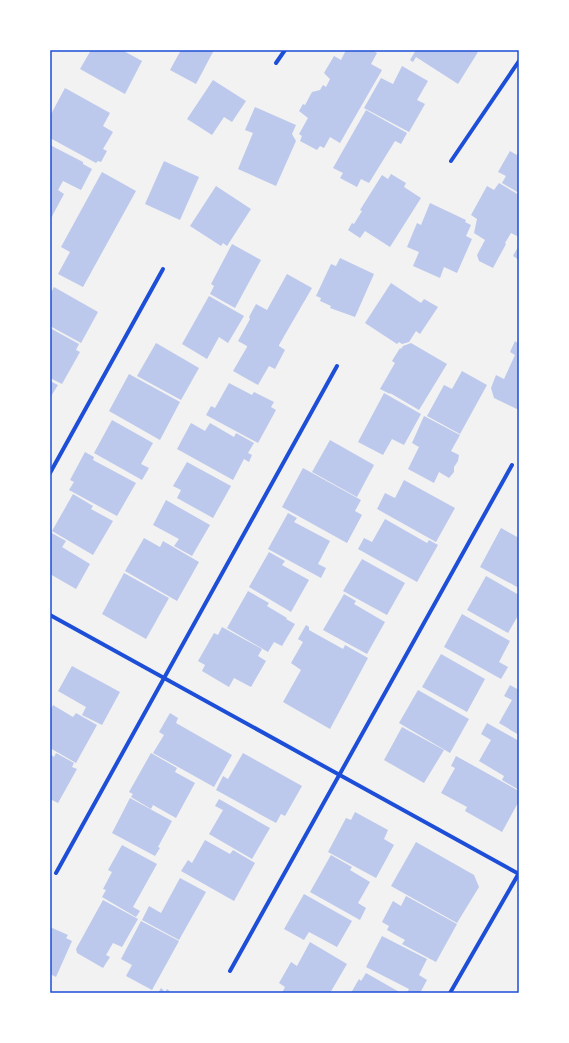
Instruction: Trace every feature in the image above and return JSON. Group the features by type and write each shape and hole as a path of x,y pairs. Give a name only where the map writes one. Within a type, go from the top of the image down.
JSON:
{"street":[{"path":"276,63 285,50"},
{"path":"451,161 519,61"},
{"path":"50,472 163,269"},
{"path":"56,873 337,366"},
{"path":"230,971 512,465"},
{"path":"50,615 519,874 450,993"}],"building":[{"path":"91,50 122,50 142,61 125,94 80,69"},
{"path":"181,50 214,50 196,84 170,70"},
{"path":"346,50 372,50 377,53 371,64 382,70 340,143 330,137 324,148 320,146 317,150 300,141 302,136 299,134 308,118 299,111 303,104 305,105 312,92 320,90 323,85 326,87 330,79 324,73 334,56 341,60"},
{"path":"416,50 474,50 478,52 458,84 416,57 413,62 410,60"},
{"path":"402,66 428,81 417,100 425,104 409,132 364,108 381,78 393,84"},
{"path":"213,80 246,101 232,122 224,117 212,135 187,119"},
{"path":"65,88 110,113 103,126 113,132 103,149 107,151 101,162 98,161 96,163 50,138 50,116"},
{"path":"255,107 296,125 292,134 296,141 276,186 238,169 253,133 245,130"},
{"path":"366,110 407,133 401,144 395,141 369,183 361,179 357,187 340,178 343,173 333,168"},
{"path":"50,145 83,162 83,164 92,169 81,190 63,181 58,190 64,194 50,220"},
{"path":"510,151 517,155 519,151 519,193 502,183 506,176 498,172"},
{"path":"164,161 199,177 180,220 145,204"},
{"path":"102,172 136,191 83,287 58,274 70,252 61,247"},
{"path":"391,174 406,183 404,187 421,198 390,247 365,231 360,238 348,230 352,223 354,224 362,211 360,210 382,175 388,179"},
{"path":"499,183 519,195 519,233 517,236 511,233 493,268 479,261 477,255 485,240 474,233 477,219 471,215 487,186 494,190"},
{"path":"216,186 251,209 227,246 223,243 221,246 190,226"},
{"path":"430,203 466,220 465,222 471,225 466,236 472,239 457,273 444,267 440,278 413,266 419,252 407,247 417,223 421,225"},
{"path":"232,244 261,260 235,308 210,294 214,286 211,284"},
{"path":"519,245 519,260 513,256"},
{"path":"340,258 374,274 355,317 330,308 331,306 320,301 321,298 316,296 331,264 336,266"},
{"path":"287,274 312,288 279,345 285,350 275,369 269,366 258,385 233,371 247,347 238,341 256,304 267,310"},
{"path":"391,283 421,303 424,299 438,307 420,334 416,331 409,342 402,344 399,342 397,344 365,323"},
{"path":"54,287 98,312 81,343 50,326 50,294"},
{"path":"209,296 244,316 228,343 219,337 207,359 182,344"},
{"path":"50,328 79,344 76,350 80,352 62,384 50,378"},
{"path":"515,341 519,344 519,410 494,398 491,388 496,375 504,379 515,355 510,352"},
{"path":"156,343 199,368 181,400 137,376"},
{"path":"411,343 447,364 419,410 390,393 380,389 395,363 392,361 400,348 401,349 403,346"},
{"path":"462,371 487,385 460,434 427,416 444,385 452,389"},
{"path":"129,374 180,402 160,440 109,411"},
{"path":"50,381 58,385 50,398"},
{"path":"229,383 252,395 254,392 274,402 271,407 276,410 258,443 206,415 211,406 215,408"},
{"path":"384,393 421,414 404,445 392,439 383,455 358,442"},
{"path":"424,416 460,435 451,451 459,455 458,461 454,467 454,472 449,478 439,472 434,483 408,469 419,447 412,443"},
{"path":"112,420 153,443 141,464 149,468 142,480 94,453"},
{"path":"191,423 205,431 210,423 234,437 236,433 254,443 248,453 252,455 249,462 244,459 233,480 177,449"},
{"path":"330,440 374,465 357,497 312,472"},
{"path":"85,452 94,457 93,460 136,483 117,516 69,490 74,482 70,480"},
{"path":"187,462 231,486 213,518 177,498 181,490 173,486"},
{"path":"303,468 361,500 355,511 362,515 347,543 282,507"},
{"path":"404,480 455,508 436,542 377,509 385,493 395,498"},
{"path":"73,494 93,506 91,509 113,521 93,555 52,531"},
{"path":"166,500 210,525 192,556 174,546 179,539 153,525"},
{"path":"288,513 297,518 294,522 330,541 318,564 326,568 321,578 268,549"},
{"path":"385,519 427,543 429,540 438,545 417,582 358,549 364,538 372,542"},
{"path":"501,528 519,538 519,588 480,567"},
{"path":"50,532 66,541 62,547 90,564 76,589 50,574"},
{"path":"144,538 160,547 163,541 199,562 177,601 125,571"},
{"path":"269,552 285,561 282,565 309,580 291,612 249,587"},
{"path":"362,559 405,583 387,615 343,591"},
{"path":"124,573 169,598 146,639 102,614"},
{"path":"486,576 519,595 519,614 508,633 467,610"},
{"path":"248,591 269,603 267,606 295,624 282,646 274,642 268,652 227,628"},
{"path":"344,594 356,601 354,604 385,622 367,654 323,630"},
{"path":"462,614 510,641 499,662 508,667 501,679 444,647"},
{"path":"306,625 309,627 309,630 343,649 345,645 368,658 330,729 283,702 301,670 291,663 303,642 298,639"},
{"path":"222,627 262,649 258,656 266,661 251,687 234,678 229,687 202,671 205,665 198,661 214,633 218,635"},
{"path":"441,654 485,679 467,712 422,687"},
{"path":"72,666 120,692 102,725 82,715 86,707 58,691"},
{"path":"510,685 519,690 519,735 499,723 512,700 504,696"},
{"path":"418,690 469,719 450,753 399,723"},
{"path":"53,705 73,717 76,713 97,725 76,763 50,748 50,711"},
{"path":"170,713 178,718 176,723 232,755 214,787 153,753 164,735 159,732"},
{"path":"487,723 519,741 519,790 502,780 504,776 479,761 491,740 481,734"},
{"path":"402,727 444,750 424,783 384,760"},
{"path":"56,753 74,763 72,767 77,769 58,803 50,799 50,754 54,757"},
{"path":"151,753 177,768 175,772 195,783 176,818 153,805 151,809 131,797 133,794 129,792"},
{"path":"243,753 302,786 285,816 281,814 276,823 216,790 223,776 228,779"},
{"path":"456,756 519,791 519,801 502,832 465,811 467,807 441,793 455,768 451,766"},
{"path":"130,798 172,821 158,847 160,848 155,856 112,833"},
{"path":"219,799 270,828 252,859 209,834 223,810 215,806"},
{"path":"355,812 388,830 384,839 394,845 376,878 328,852 346,818 351,820"},
{"path":"205,840 230,854 233,850 255,863 234,901 181,871 188,860 192,863"},
{"path":"416,842 474,875 479,887 457,923 391,886"},
{"path":"122,845 157,864 133,907 140,911 136,917 102,897 106,890 103,889 112,872 108,870"},
{"path":"331,855 352,867 350,870 370,882 358,903 366,908 360,920 310,892"},
{"path":"180,878 206,892 179,940 142,920 149,906 161,913"},
{"path":"304,894 352,921 337,947 309,932 304,940 284,929"},
{"path":"406,896 457,924 436,962 402,944 405,940 387,930 389,926 382,922 393,901 401,906"},
{"path":"103,900 138,919 122,947 113,943 106,955 110,957 103,968 77,953 76,949"},
{"path":"141,921 179,941 152,990 126,976 132,965 121,959"},
{"path":"50,927 68,935 66,938 72,941 56,977 50,974"},
{"path":"382,936 427,959 419,975 427,980 420,993 407,993 409,989 366,967"},
{"path":"310,942 347,964 330,993 282,993 285,987 279,983 291,962 297,966"},
{"path":"366,973 401,993 351,993 359,979 361,981"},
{"path":"161,988 165,992 167,989 172,993 158,993"}]}
